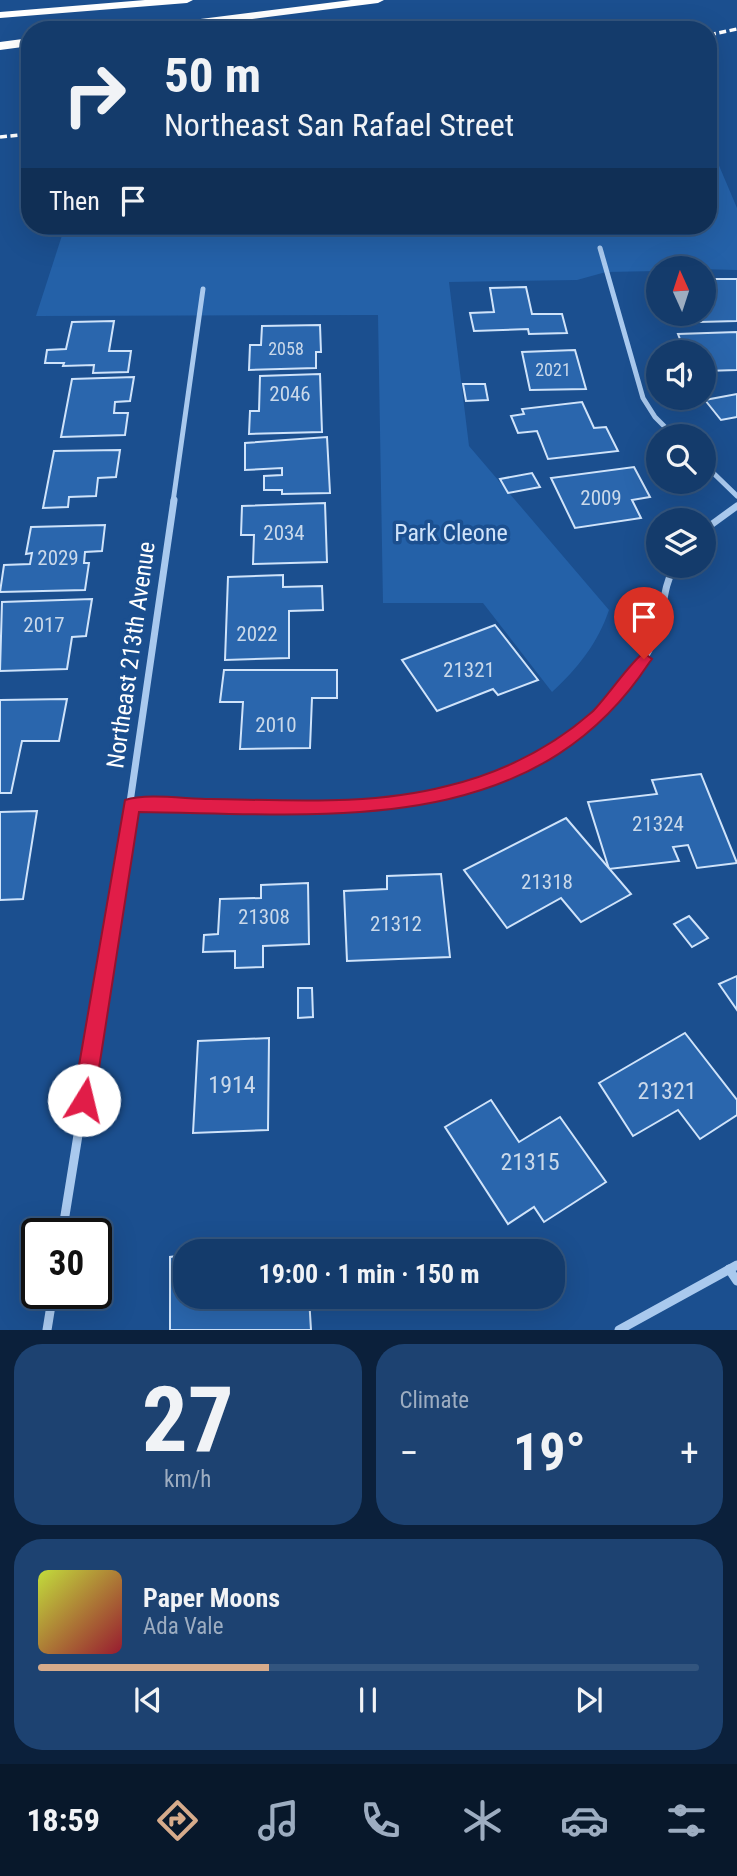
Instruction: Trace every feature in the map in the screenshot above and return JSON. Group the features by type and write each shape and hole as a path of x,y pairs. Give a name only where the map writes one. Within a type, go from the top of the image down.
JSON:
{"highway":[{"path":"0,15 187,0"},
{"path":"209,21 378,0"},
{"path":"0,46 21,43"}],"street":[{"path":"600,248 643,398 661,424"},
{"name":"Northeast 213th Avenue","path":"65,1218 131,805 203,289"},
{"path":"716,476 737,496"},
{"path":"716,521 737,506"},
{"path":"131,805 349,807 398,803 490,780 532,762 569,740 625,688 644,659 658,629 661,600 670,578"},
{"path":"619,1330 733,1267 737,1281"},
{"path":"47,1330 50,1309"}],"green space":[{"name":"Park Cleone","path":"717,161 737,208 737,270 716,269 716,256 646,256 646,271 606,272 577,280 449,282 469,446 609,610 586,655 552,692 483,603 383,603 378,315 36,316 62,235 717,235"}],"building":[{"path":"716,279 737,279 737,321 716,322"},
{"path":"526,287 532,314 562,314 567,333 529,334 528,329 474,331 470,313 494,312 490,288"},
{"path":"114,321 109,351 131,351 128,372 93,373 94,365 63,366 64,363 45,363 47,350 66,349 72,322"},
{"path":"320,325 321,352 316,352 316,368 249,370 250,345 261,345 262,326"},
{"path":"737,332 737,370 716,371 716,340 680,340 678,334"},
{"path":"575,350 586,389 530,390 522,352"},
{"path":"320,374 322,432 249,434 250,411 259,411 260,376"},
{"path":"134,377 130,401 115,402 114,413 128,413 125,435 61,437 72,379"},
{"path":"463,384 485,384 488,400 466,401"},
{"path":"737,394 737,417 721,420 713,410 716,410 716,398"},
{"path":"582,402 594,428 606,427 618,451 548,459 537,431 518,433 511,416 524,414 522,409"},
{"path":"327,437 330,493 282,494 282,490 264,490 264,476 282,475 282,468 245,470 245,443"},
{"path":"120,450 116,477 98,478 96,496 69,497 68,507 43,508 54,451"},
{"path":"634,467 646,494 650,497 632,500 641,518 575,528 551,478"},
{"path":"532,473 540,487 508,493 500,479"},
{"path":"325,503 327,562 253,564 254,535 241,535 242,506"},
{"path":"105,525 102,551 85,552 84,563 89,563 85,590 0,592 4,565 30,564 32,553 26,554 31,527"},
{"path":"283,575 283,587 322,586 323,610 289,611 289,658 225,660 228,577"},
{"path":"92,599 86,636 72,637 67,669 0,671 2,602"},
{"path":"495,625 538,680 498,695 493,689 437,711 402,660"},
{"path":"224,670 337,670 337,698 312,698 310,748 240,749 243,702 220,702"},
{"path":"67,699 59,741 22,741 11,793 0,793 0,700"},
{"path":"701,774 737,863 697,868 688,845 673,847 679,861 609,869 588,802 657,794 652,780"},
{"path":"37,811 23,899 0,900 0,812"},
{"path":"566,818 631,894 581,922 561,898 507,928 464,870"},
{"path":"441,874 450,957 347,961 344,891 387,889 387,876"},
{"path":"308,883 309,944 263,946 263,967 235,968 235,951 203,952 204,935 218,934 220,899 261,898 261,885"},
{"path":"689,916 708,938 692,947 674,924"},
{"path":"737,976 737,1010 719,984"},
{"path":"298,988 312,988 313,1017 298,1018"},
{"path":"685,1033 737,1100 737,1115 700,1139 678,1110 633,1136 599,1083"},
{"path":"269,1038 268,1130 193,1133 198,1041"},
{"path":"491,1100 519,1142 560,1117 606,1182 544,1222 534,1207 508,1224 445,1127"},
{"path":"170,1257 173,1257 173,1309 310,1309 311,1330 170,1330"}],"railway":[{"path":"717,33 737,29"},
{"path":"0,137 21,135"}],"route":[{"path":"84,1100 131,805 349,807 398,803 446,793 490,780 532,762 569,740 625,688 644,659"}]}
